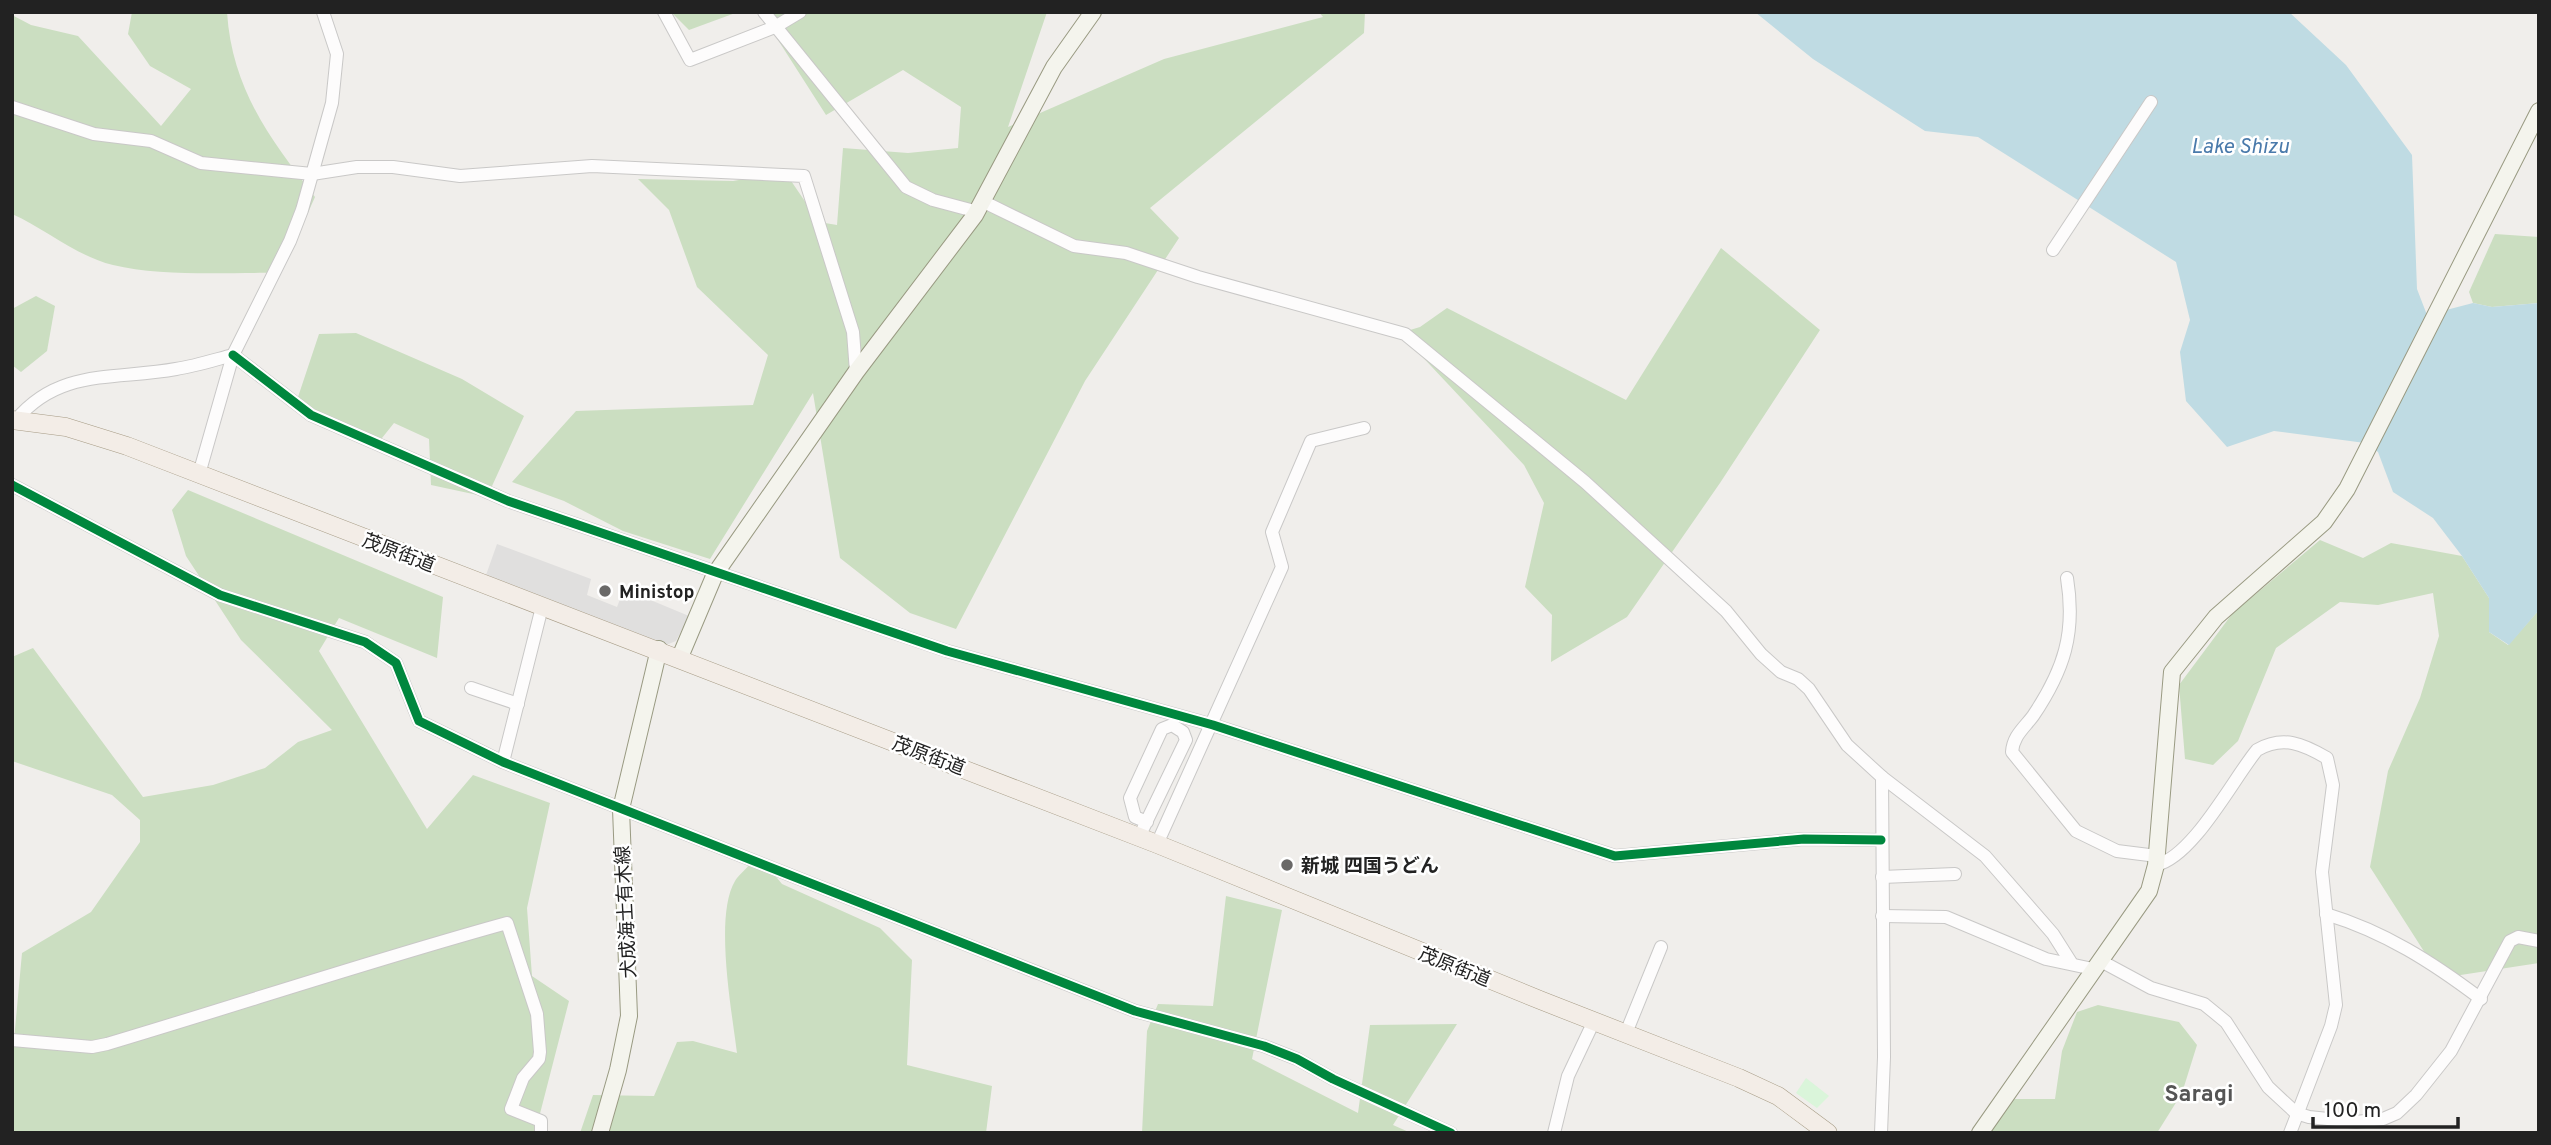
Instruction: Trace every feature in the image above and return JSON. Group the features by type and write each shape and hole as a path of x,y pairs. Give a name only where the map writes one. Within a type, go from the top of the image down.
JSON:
{"main road":[{"name":"茂原街道","path":"14,420 90,434 542,607 1143,829 1157,844 1778,1096 1828,1133"}],"street":[{"path":"199,474 233,355 290,241 312,174 336,79 337,54 323,12"},
{"path":"664,12 690,60 775,27 800,12"},
{"path":"764,12 906,187 933,200 981,207 1074,246 1126,253 1198,277 1405,334 1585,482 1708,594 1781,672 1798,679 1809,689 1847,745 1882,777 1985,856 2053,934 2072,964"},
{"path":"680,657 715,574 856,372 981,207 1054,67 1093,12"},
{"path":"2056,245 2151,102"},
{"path":"12,107 94,134 151,141 201,163 312,174 357,167 393,167 460,176 592,166 804,176 853,332 856,372"},
{"path":"1980,1133 2149,891 2157,860 2172,672 2216,617 2324,522 2347,489 2454,283 2539,111"},
{"path":"14,420 31,402 70,382 176,369 233,355"},
{"path":"233,355 311,415 508,502 947,651 1213,725 1615,856 1804,839 1881,840"},
{"path":"1157,844 1282,567 1272,532 1311,441 1364,428"},
{"path":"12,485 220,594 365,642 396,663 419,720 503,762 1135,1011 1275,1050 1434,1128 1451,1133"},
{"path":"2067,578 2071,633 2063,660 2044,698 2016,736 2012,752 2076,831 2117,851 2157,860 2179,853 2201,828 2257,750 2270,743 2303,743 2327,758 2333,785 2322,872 2336,978 2336,1004 2331,1026 2290,1133"},
{"path":"503,762 542,607"},
{"name":"犬成海士有木線","path":"600,1133 618,1070 629,1016 621,809 659,649"},
{"path":"471,688 518,704"},
{"path":"1172,725 1183,732 1186,740 1143,829 1130,798 1162,729 1172,725"},
{"path":"1881,1133 1884,1057 1882,777"},
{"path":"1882,877 1955,874"},
{"path":"2326,914 2356,923 2405,945 2481,999"},
{"path":"1882,915 1946,917 2046,959 2072,964 2096,964 2151,988 2204,1004 2226,1022 2268,1087 2296,1113 2332,1120 2383,1119 2397,1113 2451,1051 2510,941 2518,937 2539,941"},
{"path":"12,1040 92,1047 107,1044 311,982 377,959 507,923 537,1014 540,1052 539,1059 523,1078 511,1109 541,1121 541,1133"},
{"path":"1626,1033 1661,947"},
{"path":"1554,1133 1568,1076 1594,1021"},
{"path":"2332,1120 2344,1133"}],"green space":[{"path":"132,12 227,12 230,40 245,89 269,133 315,197 281,273 174,273 113,265 74,249 12,214 12,15 31,25 78,36 161,126 191,89 150,66 128,34"},
{"path":"671,12 738,12 689,30"},
{"path":"760,12 1047,12 1008,127 1164,59 1323,17 1319,12 1365,12 1364,33 1150,208 1179,238 1085,381 956,629 910,613 840,558 813,393 710,559 623,531 564,501 512,482 576,411 753,405 768,355 697,287 669,210 638,179 733,181 785,172 819,222 837,225 843,148 908,153 958,148 961,107 903,70 826,115"},
{"path":"2495,234 2539,237 2539,303 2492,307 2473,303 2469,292"},
{"path":"1721,248 1820,330 1720,483 1627,617 1551,662 1552,615 1525,587 1544,503 1524,465 1400,333 1420,327 1447,308 1626,400"},
{"path":"36,296 55,306 47,351 21,372 12,365 12,309"},
{"path":"356,333 462,379 524,416 487,497 431,485 429,439 394,423 378,443 295,406 319,334"},
{"path":"188,490 443,597 437,658 339,618 319,651 427,829 473,775 550,803 527,908 532,976 569,1001 535,1133 12,1133 12,1062 22,953 91,912 140,842 140,820 112,795 12,761 12,657 33,648 143,797 213,785 265,768 298,742 332,730 241,640 186,556 172,510"},
{"path":"2320,540 2363,558 2391,543 2462,556 2489,598 2489,632 2508,645 2539,610 2539,963 2441,978 2370,867 2388,771 2420,698 2439,636 2433,593 2378,605 2340,602 2276,648 2238,741 2213,765 2185,759 2179,685 2232,614"},
{"path":"749,865 768,867 782,884 880,928 912,960 907,1065 992,1086 986,1133 580,1133 593,1095 654,1096 677,1042 693,1041 737,1053 726,965 726,917 735,881"},
{"path":"1226,896 1282,910 1252,1059 1358,1113 1370,1025 1457,1024 1393,1125 1411,1133 1142,1133 1147,1031 1158,1004 1213,1006"},
{"path":"2098,1005 2179,1022 2197,1045 2182,1093 2157,1133 1970,1133 1999,1099 2055,1099 2062,1051 2077,1012"},
{"path":"1806,1078 1829,1096 1817,1108 1796,1093"}],"shaded area":[{"path":"497,544 591,579 587,595 617,607 624,589 689,616 676,641 666,645 486,575"}],"water":[{"name":"Lake Shizu","path":"1755,12 2289,12 2346,65 2412,155 2417,289 2427,315 2473,303 2492,307 2539,303 2539,610 2509,645 2489,632 2489,598 2462,556 2433,518 2393,492 2378,452 2365,443 2274,431 2227,447 2186,401 2180,352 2190,320 2176,262 1978,137 1925,131 1813,59"}],"cycle path":[{"path":"233,355 311,415 508,501 947,651 1213,725 1615,856 1804,839 1881,840"},
{"path":"12,485 220,595 365,642 396,663 419,721 503,762 1135,1011 1264,1046 1297,1059 1333,1079 1451,1133"}],"place":[{"name":"Ministop","path":"605,591"},
{"name":"新城 四国うどん","path":"1287,865"}],"district":[{"name":"Saragi","path":"2199,1093"}]}
